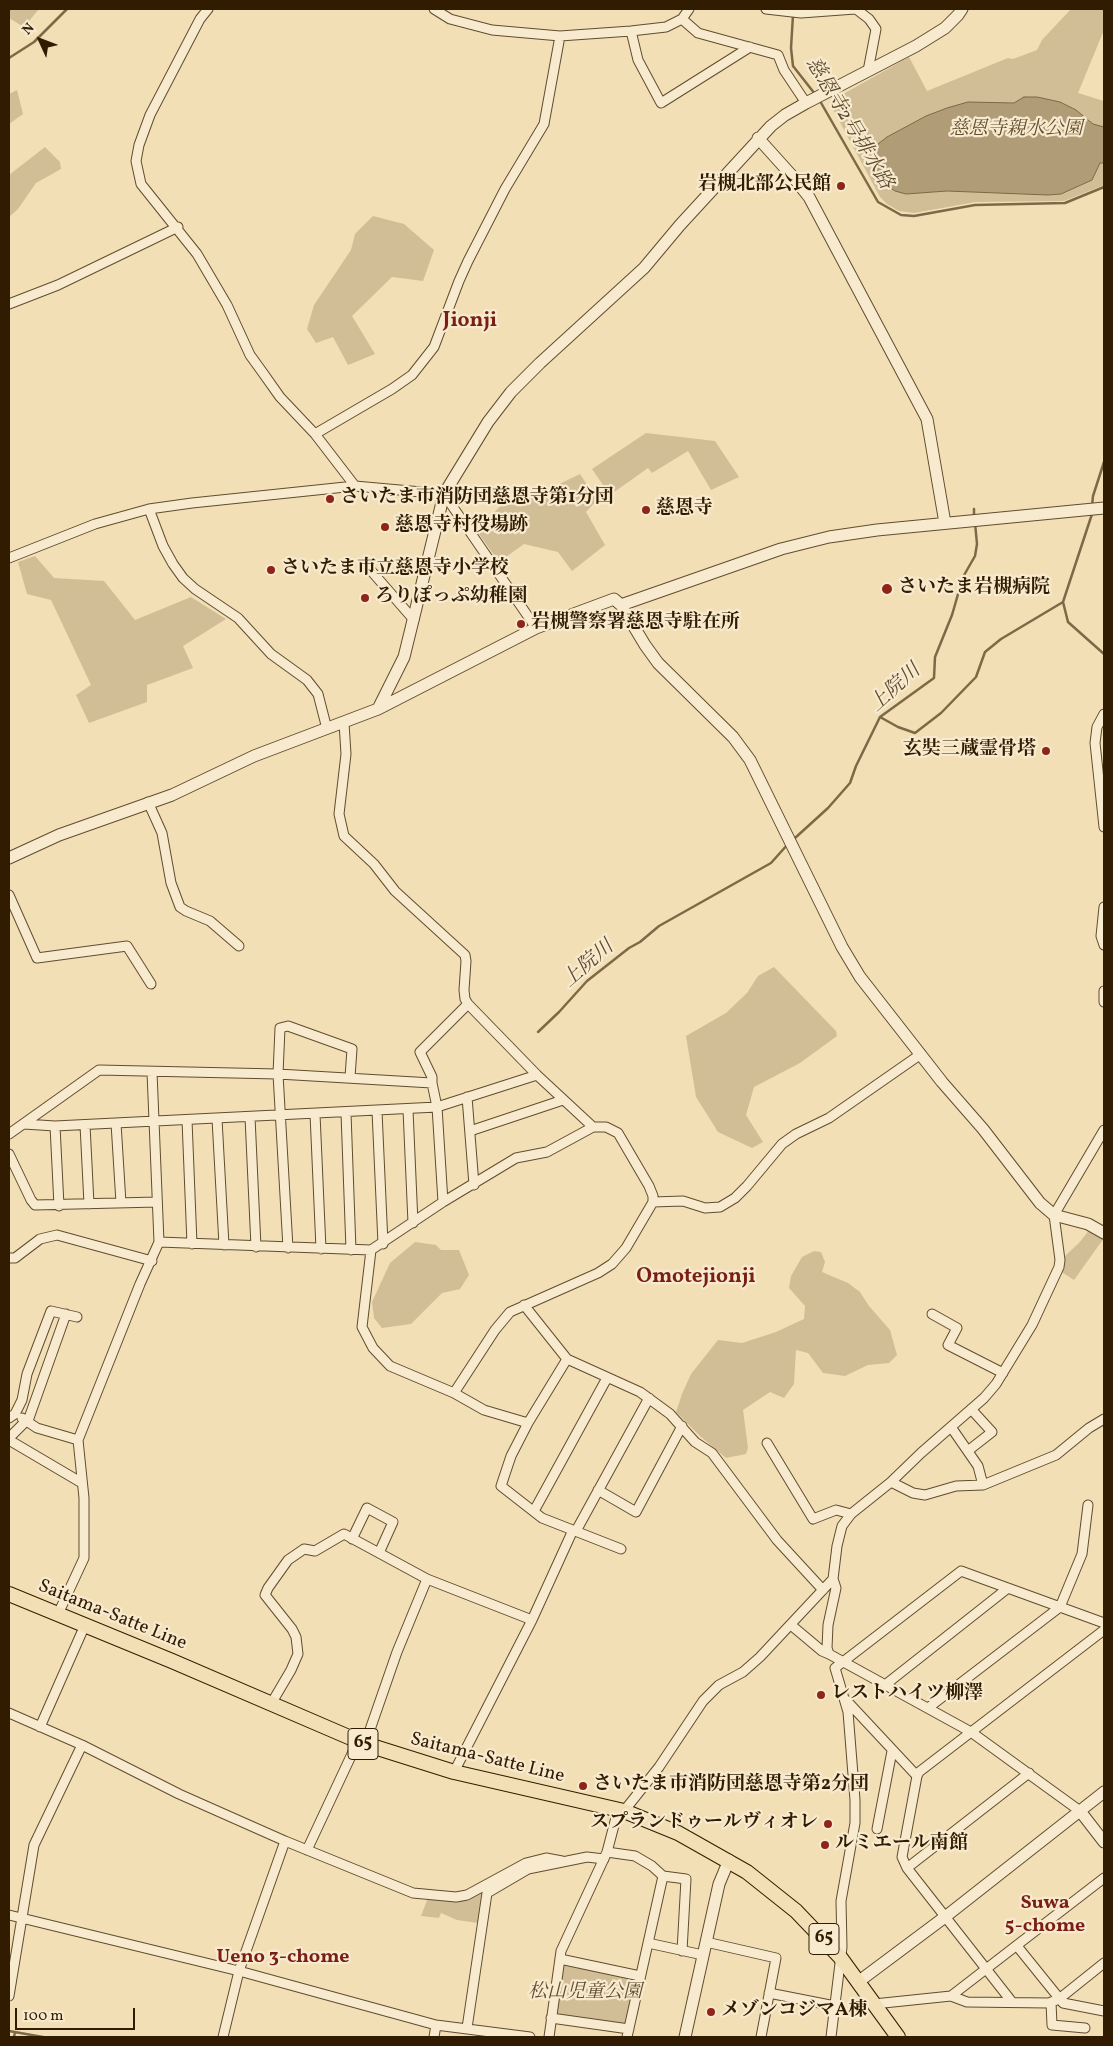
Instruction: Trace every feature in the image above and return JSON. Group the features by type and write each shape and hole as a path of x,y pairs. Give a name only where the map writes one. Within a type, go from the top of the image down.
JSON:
{"main road":[{"name":"Saitama-Satte Line","path":"9,1594 361,1743 454,1772 621,1811 678,1832 729,1860 779,1896 840,1957 898,2037"}],"street":[{"path":"208,9 200,19 150,115 139,145 136,161 141,184 178,227 197,254 227,305 254,361 280,397 314,434 355,486"},
{"path":"434,9 450,19 483,28 560,36 666,27 682,19 689,9"},
{"path":"766,9 801,13 856,9 869,19 876,29 868,71"},
{"path":"378,709 404,657 444,494 488,422 511,392 540,363 626,287 758,138 785,115 916,46 945,28 962,9"},
{"path":"682,19 698,33 778,55 784,70 814,99"},
{"path":"631,31 638,60 661,103 750,47"},
{"path":"314,434 392,389 412,375 434,347 459,281 473,252 505,189 544,124 560,36"},
{"path":"758,138 794,178 808,197 927,419 946,523"},
{"path":"9,304 58,285 178,227"},
{"path":"9,558 95,524 150,510 279,493 355,486 444,494"},
{"path":"444,494 536,628"},
{"path":"621,605 781,549 829,538 946,523 1104,508"},
{"path":"150,510 163,546 172,564 195,589 238,618 271,654 307,680 318,694 327,729"},
{"path":"367,566 414,620"},
{"path":"9,858 59,835 172,794 254,756 378,709 536,628 614,599 621,605 658,663 733,737 750,760 842,947 860,977 942,1082 983,1129 1040,1203 1054,1215 1088,1224 1104,1233"},
{"path":"1104,714 1097,727 1095,743 1104,827"},
{"path":"344,723 346,754 339,814 344,836 374,864 395,891 465,955 464,990 465,999 468,1004 537,1075 593,1127"},
{"path":"148,802 162,833 171,883 180,907 210,921 238,946"},
{"path":"9,895 37,958 127,946 151,984"},
{"path":"1104,907 1101,936 1104,945"},
{"path":"1104,990 1104,1002"},
{"path":"443,1202 437,1107 432,1076 420,1052 468,1004"},
{"path":"288,1248 282,1116 278,1074 280,1031 282,1026 288,1026 352,1049 350,1078"},
{"path":"653,1202 682,1201 704,1208 720,1207 741,1192 782,1144 796,1134 829,1118 921,1054"},
{"path":"9,1134 99,1070 278,1074 432,1084"},
{"path":"58,1614 84,1558 82,1483 78,1440 140,1284 152,1262 159,1242 152,1072"},
{"path":"24,1124 85,1125 408,1110 437,1107 537,1075"},
{"path":"467,1097 474,1184"},
{"path":"470,1131 563,1100"},
{"path":"408,1110 413,1223"},
{"path":"377,1111 383,1244"},
{"path":"346,1113 351,1250"},
{"path":"315,1114 321,1249"},
{"path":"250,1117 256,1247"},
{"path":"217,1119 224,1245"},
{"path":"187,1120 192,1244"},
{"path":"116,1123 120,1203"},
{"path":"85,1125 90,1204"},
{"path":"55,1126 58,1206"},
{"path":"159,1242 371,1250 383,1244 443,1202 516,1158 547,1152 593,1127 606,1126 618,1133 650,1186 653,1202 626,1248 612,1264 579,1282 510,1312 454,1393"},
{"path":"829,1654 827,1648 828,1625 836,1588 833,1578 837,1546 842,1526 851,1514 891,1482 984,1398 1003,1373 1032,1325 1059,1267 1060,1260 1054,1215 1104,1130"},
{"path":"9,1154 30,1200 36,1205 58,1206 157,1202"},
{"path":"9,1258 15,1258 46,1237 57,1234 152,1262"},
{"path":"371,1250 362,1328 373,1348 390,1366 454,1393 484,1410 528,1423"},
{"path":"524,1305 567,1359 640,1392 670,1414 695,1442 712,1454 777,1540 823,1590"},
{"path":"77,1317 51,1311 27,1374 22,1400 12,1416 26,1421 36,1428 78,1440"},
{"path":"66,1314 29,1418 9,1439 82,1483"},
{"path":"932,1314 957,1328 948,1345 1003,1373"},
{"path":"567,1359 528,1423 502,1477 501,1486 542,1518 621,1549"},
{"path":"534,1512 607,1378"},
{"path":"454,1772 532,1620 575,1530 649,1398"},
{"path":"969,1450 992,1432 971,1409"},
{"path":"891,1482 914,1493 925,1495 956,1486 983,1485 1056,1455 1089,1428 1104,1419"},
{"path":"598,1490 636,1512 682,1426"},
{"path":"951,1427 969,1450 978,1466 983,1485"},
{"path":"767,1443 813,1519 836,1510 851,1514"},
{"path":"928,1708 1060,1607 1082,1554 1088,1505"},
{"path":"352,1539 367,1508 393,1522 379,1553"},
{"path":"271,1704 298,1654 296,1636 265,1595 268,1588 288,1560 304,1548 315,1551 344,1534 427,1579 532,1620"},
{"path":"832,2037 842,1947 841,1901 855,1823 848,1712 835,1668 961,1571 1104,1623"},
{"path":"549,2037 562,1951 606,1856 621,1811 659,1767 703,1701 719,1685 743,1672 760,1657 791,1626 833,1578"},
{"path":"307,1850 361,1743 396,1652 427,1579"},
{"path":"886,1685 1008,1588"},
{"path":"40,1727 85,1625"},
{"path":"791,1626 822,1650 971,1732 1080,1811 1104,1842"},
{"path":"1012,2002 907,1868 902,1856 917,1776 919,1772 1104,1630"},
{"path":"844,1698 917,1776"},
{"path":"9,1713 82,1745 179,1794 285,1841 413,1893 456,1897 468,1895 526,1863 546,1858 562,1861"},
{"path":"9,1996 34,1844 82,1745"},
{"path":"877,1829 892,1751"},
{"path":"907,1868 1029,1773"},
{"path":"858,1982 945,1917 1104,1792"},
{"path":"223,2037 239,1971 285,1841"},
{"path":"467,2028 487,1893 528,1869 588,1857 635,1856 660,1872 663,1876 686,1879 682,1950"},
{"path":"685,2037 719,1884 729,1860"},
{"path":"551,2018 628,2033 663,1876"},
{"path":"951,1996 1104,1878"},
{"path":"9,1915 21,1916 239,1971 436,2025 530,2037"},
{"path":"706,1942 776,1958 761,2037"},
{"path":"648,1944 703,1955"},
{"path":"1017,1946 1055,2000 1063,2004 1104,2011"},
{"path":"560,1960 640,1976"},
{"path":"874,2004 951,1996 967,2002 1055,2000 1104,1964"},
{"path":"769,1993 835,2006"},
{"path":"1055,2000 1052,2025 1085,2028"},
{"path":"434,2037 436,2025"}],"green space":[{"path":"9,9 39,9 24,27 9,18"},
{"name":"慈恩寺親水公園","path":"1071,9 1104,9 1104,30 1078,93 1104,101 1104,185 1064,201 976,202 914,213 899,211 887,204 880,197 829,102 909,57 927,91 1008,58 1013,59 1037,50 1042,40"},
{"path":"17,90 23,114 9,124 9,94"},
{"path":"45,147 60,162 61,169 36,183 18,209 9,217 9,175"},
{"path":"373,216 404,224 434,250 423,281 392,277 352,316 375,354 348,365 333,337 316,343 307,329 314,305 351,250 355,234"},
{"path":"646,433 715,441 739,477 711,490 688,451 652,473 648,468 610,495 592,469"},
{"path":"580,474 597,500 586,512 605,545 572,571 558,552 524,544 499,562 479,534 491,516 506,500 549,489"},
{"path":"35,556 54,578 104,581 135,620 191,597 226,619 183,646 193,668 147,685 147,702 89,723 76,695 91,685 51,600 27,594 18,562"},
{"path":"774,967 836,1031 837,1036 800,1063 754,1087 746,1115 763,1142 752,1148 718,1132 696,1097 686,1036 726,1013 747,993 758,976"},
{"path":"1090,1229 1104,1238 1074,1280 1060,1271 1066,1255"},
{"path":"415,1242 436,1245 441,1250 459,1250 469,1275 460,1289 442,1293 411,1324 382,1328 374,1318 372,1302 390,1263"},
{"path":"814,1251 821,1252 825,1262 822,1272 848,1283 860,1292 869,1306 890,1330 897,1355 889,1363 868,1365 845,1376 823,1373 808,1353 796,1350 794,1384 784,1398 770,1392 743,1410 748,1448 746,1454 726,1458 676,1412 682,1394 691,1374 718,1340 742,1343 776,1332 804,1319 805,1306 789,1288 791,1276 802,1257"},
{"path":"485,1891 478,1923 457,1920 441,1913 439,1918 421,1916 428,1898 467,1900"},
{"name":"松山児童公園","path":"566,1964 633,1978 635,1981 627,2022 624,2026 556,2014 562,1968"}],"shaded area":[{"path":"1024,97 1037,97 1060,102 1076,110 1093,124 1104,127 1104,163 1100,163 1092,180 1061,194 1048,195 947,191 906,194 895,191 883,183 874,170 873,160 878,144 887,137 926,116 968,102 1014,103"}],"waterway":[{"name":"慈恩寺2号排水路","path":"9,58 34,42 67,9"},
{"name":"慈恩寺2号排水路","path":"793,15 791,48 793,66 815,94"},
{"name":"慈恩寺2号排水路","path":"820,101 878,202 901,215 914,216 975,205 1065,203 1104,187"},
{"name":"上院川","path":"1092,506 1093,496 1104,462"},
{"name":"上院川","path":"974,509 974,517"},
{"path":"1092,514 1063,602 1068,622 1104,654"},
{"name":"上院川","path":"795,838 828,808 850,783 856,766 880,717 934,678 935,657 952,615 963,577 975,556 977,544 975,523"},
{"path":"880,717 898,727 915,733 941,713 976,677 985,652 1001,639 1063,602"},
{"name":"上院川","path":"538,1032 587,981 629,948 640,942 659,926 771,863 788,844"},
{"path":"9,2031 43,2037"},
{"path":"14,2037 15,2032"}],"place":[{"name":"岩槻北部公民館","path":"841,186"},
{"name":"さいたま市消防団慈恩寺第1分団","path":"330,499"},
{"name":"慈恩寺","path":"646,510"},
{"name":"慈恩寺村役場跡","path":"385,527"},
{"name":"さいたま市立慈恩寺小学校","path":"271,570"},
{"name":"さいたま岩槻病院","path":"887,589"},
{"name":"ろりぽっぷ幼稚園","path":"365,598"},
{"name":"岩槻警察署慈恩寺駐在所","path":"521,624"},
{"name":"玄奘三蔵霊骨塔","path":"1046,751"},
{"name":"レストハイツ柳澤","path":"821,1695"},
{"name":"さいたま市消防団慈恩寺第2分団","path":"583,1786"},
{"name":"スプランドゥールヴィオレ","path":"828,1824"},
{"name":"ルミエール南館","path":"825,1845"},
{"name":"メゾンコジマA棟","path":"711,2012"}],"district":[{"name":"Jionji","path":"470,322"},
{"name":"Omotejionji","path":"696,1278"},
{"name":"Suwa 5-chome","path":"1045,1916"},
{"name":"Ueno 3-chome","path":"283,1958"}]}
